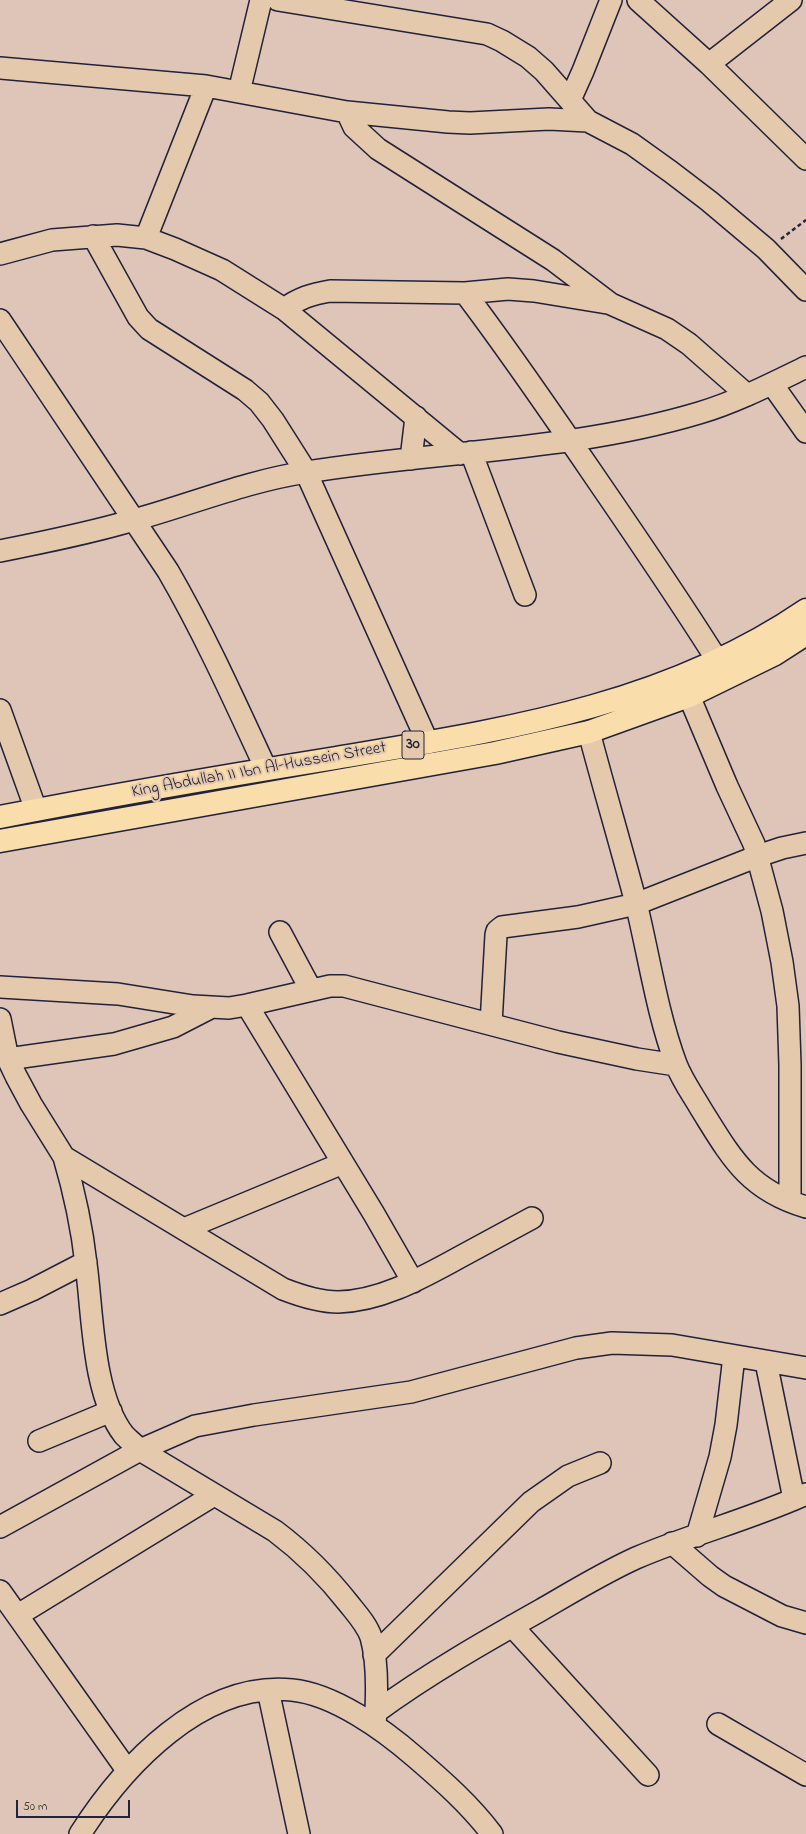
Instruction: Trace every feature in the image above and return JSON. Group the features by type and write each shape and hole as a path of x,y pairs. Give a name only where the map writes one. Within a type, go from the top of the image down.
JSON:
{"main road":[{"name":"King Abdullah II Ibn Al-Hussein Street","path":"0,817 266,769 428,743 532,723 596,707 651,688 717,660 785,624 806,610"},
{"name":"King Abdullah II Ibn Al-Hussein Street","path":"0,841 495,753 589,732 688,696 775,654 806,634"},
{"path":"334,758 339,781"},
{"path":"309,762 314,785"}],"street":[{"path":"239,92 261,0"},
{"path":"278,0 487,34 502,40 528,57 544,70 588,121 632,144 671,172 766,249 806,290"},
{"path":"570,100 611,0"},
{"path":"638,0 709,64 806,159"},
{"path":"709,64 791,0"},
{"path":"800,0 806,8"},
{"path":"0,68 206,86 346,112 470,123 549,119 588,121"},
{"path":"146,238 206,86"},
{"path":"346,112 358,131 378,149 553,260 611,304 667,330 689,344 747,394"},
{"path":"0,254 52,240 117,235 146,238 222,270 284,309 416,416 466,453 525,595"},
{"path":"93,236 141,322 162,339 245,390 259,402 273,420 306,472 428,743"},
{"path":"284,309 299,298 314,293 330,291 465,293 508,289 534,290 611,304"},
{"path":"465,293 499,337 570,440 678,598 717,660"},
{"path":"0,320 168,571 185,601 221,673 266,769"},
{"path":"0,551 48,542 134,520 230,489 306,472 570,440 614,433 668,421 701,412 772,384 806,367"},
{"path":"772,384 806,432"},
{"path":"411,459 416,416"},
{"path":"589,732 636,904 652,974 676,1065 720,1141 737,1165 768,1190 798,1204 791,1101 788,1006 782,962 758,856 688,696"},
{"path":"0,710 36,810"},
{"path":"491,1024 496,935 499,928 578,916 636,904 758,856 782,848 806,843"},
{"path":"280,932 311,990"},
{"path":"0,987 118,994 210,1008 229,1008 311,990 344,986 565,1044 637,1059 676,1065"},
{"path":"247,1005 413,1282"},
{"path":"8,1059 114,1044 173,1027 210,1008"},
{"path":"0,1019 8,1059 31,1104 64,1156 74,1195 86,1262 103,1390 111,1411 124,1434 140,1450 275,1531 315,1564 361,1619 370,1636 374,1655 376,1718"},
{"path":"64,1156 282,1290 310,1299 338,1302 358,1299 413,1282 532,1218"},
{"path":"184,1230 343,1163"},
{"path":"0,1304 32,1290 86,1262"},
{"path":"0,1527 140,1450 195,1426 254,1415 411,1392 576,1348 612,1344 645,1343 672,1345 806,1368"},
{"path":"697,1536 720,1457 726,1425 734,1356"},
{"path":"376,1718 419,1681 512,1626 605,1574 636,1558 800,1496 766,1362"},
{"path":"39,1441 111,1411"},
{"path":"374,1655 531,1502 568,1476 600,1463"},
{"path":"18,1615 214,1495"},
{"path":"672,1544 724,1586 782,1616 806,1623"},
{"path":"0,1591 127,1770"},
{"path":"512,1626 648,1775"},
{"path":"268,1690 299,1834"},
{"path":"80,1834 95,1809 127,1770 165,1735 195,1713 246,1694 268,1690 292,1690 323,1697 376,1718 456,1792 492,1834"},
{"path":"718,1724 806,1775"}],"path":[{"path":"766,249 806,220"}]}
